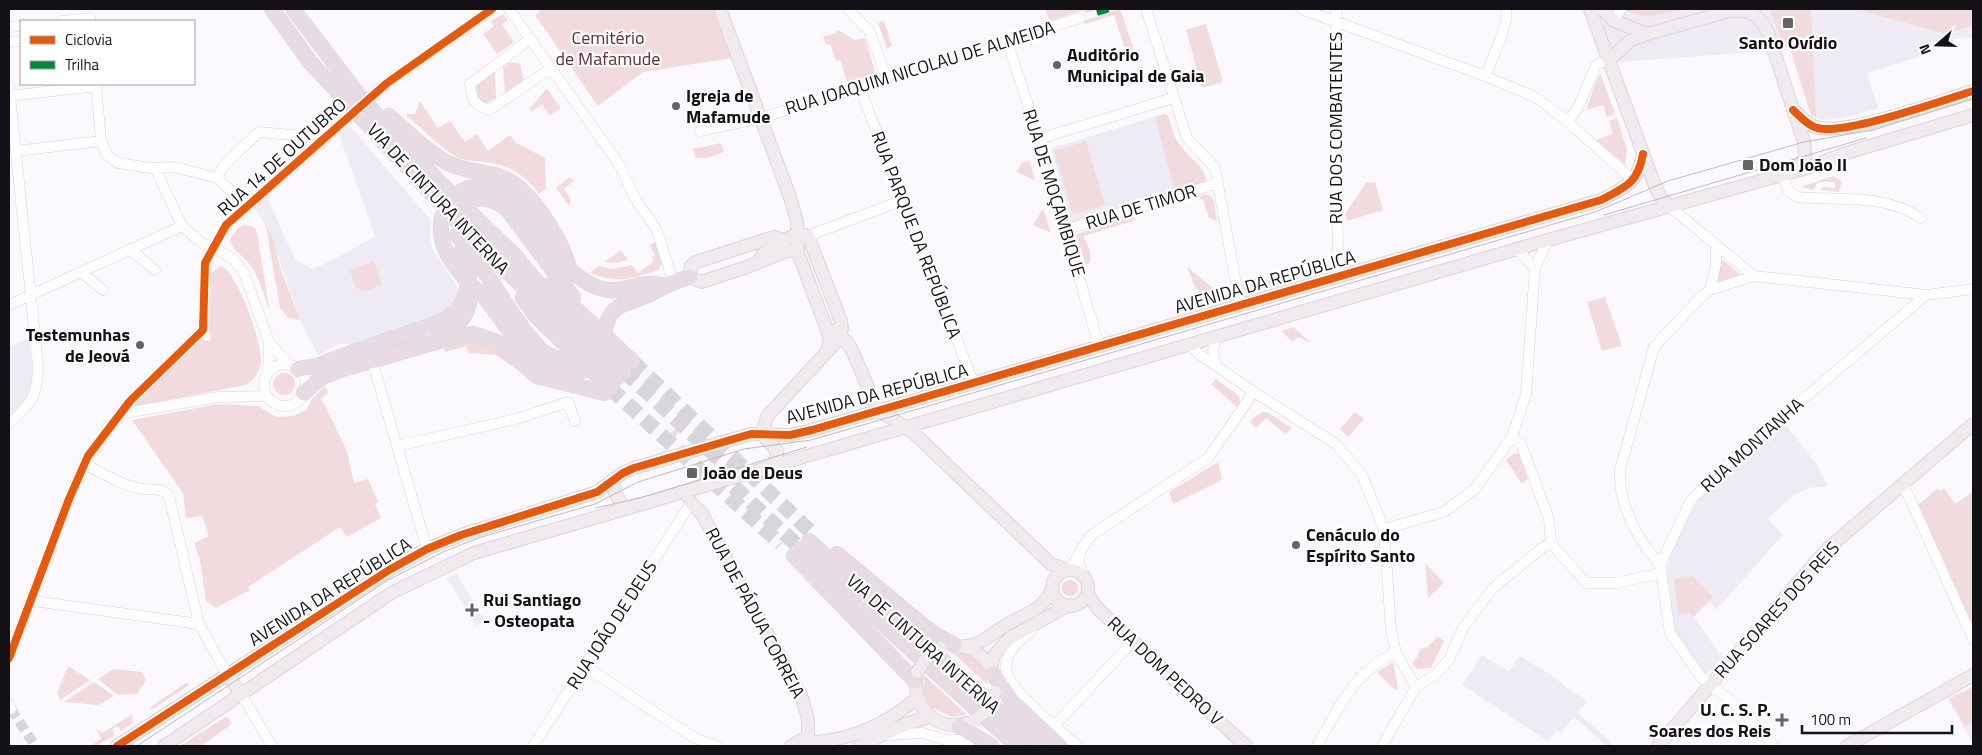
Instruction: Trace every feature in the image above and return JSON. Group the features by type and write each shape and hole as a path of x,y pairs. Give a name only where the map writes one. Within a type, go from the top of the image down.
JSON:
{"highway":[{"name":"VIA DE CINTURA INTERNA","path":"272,9 310,62 503,270 618,378"},
{"name":"VIA DE CINTURA INTERNA","path":"293,9 360,97 441,184 516,257 618,378"},
{"path":"310,62 358,124 469,249 528,335 529,355"},
{"path":"360,97 376,105 447,162 470,170 498,176 519,187 535,204 563,249 569,267"},
{"path":"510,204 600,323 618,378 537,376 529,355 483,295 470,285 442,242 441,229 463,203 480,197 510,204 559,260 587,283 608,290 620,290 650,283 667,284"},
{"path":"315,367 445,319 458,309 468,287 470,273 465,253 446,221"},
{"path":"516,257 600,323"},
{"path":"304,393 322,377 452,336 474,334 529,355 568,361 584,354 601,341 600,323 618,306 649,294 667,284 690,277"},
{"path":"293,366 315,367 414,340 456,326 467,314 470,285"},
{"name":"VIA DE CINTURA INTERNA","path":"805,545 1017,746"},
{"name":"VIA DE CINTURA INTERNA","path":"805,545 1038,746"},
{"path":"805,545 953,647"},
{"path":"805,545 916,676"},
{"path":"992,671 1012,701 1060,746"},
{"path":"959,726 991,746"}],"main road":[{"path":"720,9 803,235 841,321 840,336 767,417 762,434 774,446 777,456 775,466"},
{"path":"1590,9 1610,59 1643,154 1661,198 1669,206"},
{"path":"1602,9 1614,21 1647,34"},
{"path":"1610,59 1630,41 1647,34 1730,11 1752,12 1762,20 1768,33 1804,142 1805,156 1798,169"},
{"path":"1793,110 1812,126 1836,128 1880,118 1973,91"},
{"name":"AVENIDA DA REPÚBLICA","path":"164,746 393,592 448,563 474,553 625,509 689,497 775,466 906,427 1253,325 1798,169 1973,115"},
{"path":"1633,180 1640,169 1643,154"},
{"name":"AVENIDA DA REPÚBLICA","path":"117,746 388,570 427,549 461,535 592,494 614,481 623,473 634,468 751,434 790,435 974,384 1601,200 1625,188 1633,180"},
{"path":"797,250 757,253 696,262 691,266 690,277 701,282 757,253 774,237 783,240 803,235"},
{"path":"803,235 797,250 830,340 827,352"},
{"path":"812,268 821,283 840,336 850,348 865,386 878,411 906,427 1051,564 1068,570 1074,570 1084,576 1088,587 1087,593 1080,603 1069,606 1010,638 1001,645 992,671 995,692 988,709 974,721 959,726 938,722 930,717 917,698 916,676 927,657 953,647 977,644 1003,627 1037,609 1049,596 1057,576 1068,570"},
{"path":"1240,305 1244,314 1253,325"},
{"name":"RUA SOARES DOS REIS","path":"1658,746 1826,550 1973,424"},
{"path":"614,481 617,498 625,509"},
{"name":"RUA DE PÁDUA CORREIA","path":"689,497 702,514 800,695 815,743"},
{"path":"1053,586 1053,591 1059,601 1069,606"},
{"name":"RUA DOM PEDRO V","path":"1087,593 1098,609 1246,746"},
{"path":"953,647 975,651 992,671"},
{"path":"227,674 241,694"},
{"path":"1846,746 1973,675"},
{"path":"791,746 801,740 815,743 845,738 896,716 917,698"},
{"path":"859,746 908,723 930,717"}],"street":[{"name":"RUA 14 DE OUTUBRO","path":"9,658 84,464 130,401 203,330 205,263 226,225 387,83 492,9"},
{"path":"509,9 619,164 636,200 657,230 667,284"},
{"path":"1146,9 1187,138 1215,168 1240,305"},
{"path":"1301,9 1485,76 1537,98 1567,121 1633,180"},
{"name":"RUA DOS COMBATENTES","path":"1336,9 1338,277"},
{"path":"1485,76 1504,26 1506,9"},
{"path":"1614,21 1621,9"},
{"path":"851,10 870,32 886,77"},
{"name":"RUA JOAQUIM NICOLAU DE ALMEIDA","path":"700,131 761,118 886,77 1080,18"},
{"path":"530,39 470,84 471,98 477,106 489,110 551,68"},
{"name":"RUA DE MOÇAMBIQUE","path":"1006,41 1039,139 1099,346"},
{"path":"1567,121 1577,110 1596,65 1610,59"},
{"path":"10,96 97,85 101,142 107,155 118,163 155,168 174,167 217,178 247,205"},
{"path":"9,86 31,294 38,383 33,399 9,424"},
{"name":"RUA PARQUE DA REPÚBLICA","path":"859,86 974,384"},
{"path":"1039,139 1173,98"},
{"path":"217,178 224,165 259,132 325,138"},
{"path":"16,152 101,142"},
{"path":"155,168 182,226 203,244 214,247 234,260 244,273 269,342 268,372 264,383 267,396 277,404 290,405 296,403 304,393 305,380 269,342"},
{"path":"1782,173 1788,190 1796,198 1872,199 1907,209 1921,218"},
{"name":"RUA DE TIMOR","path":"1065,230 1218,183"},
{"path":"803,235 903,200"},
{"path":"1669,206 1754,276"},
{"path":"9,305 182,226"},
{"path":"1384,529 1444,512 1475,489 1512,437 1526,394 1535,268 1548,240"},
{"path":"1710,290 1715,271 1716,245"},
{"path":"130,249 155,270"},
{"path":"1517,249 1535,268"},
{"path":"81,272 103,290"},
{"path":"1774,746 1737,706 1702,678 1670,633 1661,569 1624,508 1619,487 1620,470 1654,346 1710,290 1754,276 1926,295 1973,289"},
{"name":"RUA MONTANHA","path":"1661,569 1691,500 1730,461 1926,295"},
{"path":"1216,336 1213,350 1216,365"},
{"path":"1189,344 1254,392 1336,444 1362,475 1384,529 1391,630 1396,653 1416,687"},
{"path":"372,360 427,549"},
{"path":"268,372 277,365 293,366"},
{"path":"1068,570 1093,534 1208,458 1254,392"},
{"path":"119,414 218,397 267,396"},
{"path":"398,446 516,418 568,402 574,421"},
{"path":"1512,437 1521,444 1549,519 1551,543 1586,583 1595,585 1616,583 1661,569"},
{"path":"84,464 133,485 166,491 169,496 199,624 227,674"},
{"path":"1903,483 1973,639"},
{"name":"RUA JOÃO DE DEUS","path":"533,746 689,497"},
{"path":"1382,746 1416,687 1436,674 1449,660 1463,628 1493,588 1542,548 1551,543"},
{"path":"1080,551 1079,565 1084,576"},
{"path":"32,599 41,602 199,624"},
{"path":"1041,622 1014,647 1007,662 1007,671 1021,693 1078,746"},
{"path":"1055,725 1133,641"},
{"path":"1317,746 1346,694 1374,665 1396,653"},
{"path":"584,666 695,738 717,746"},
{"path":"241,694 272,746"},
{"path":"883,736 923,733 946,740 964,740 980,746"}],"shaded area":[{"name":"Santo Ovídio","path":"1602,9 1973,9 1973,37 1933,42 1928,54 1867,73 1878,108 1843,118 1824,120 1816,118 1812,48 1606,63"},
{"path":"1164,114 1168,116 1176,140 1188,156 1202,167 1206,179 1204,183 1072,223 1051,148"},
{"path":"349,125 431,220 430,235 432,248 462,294 443,314 358,344 339,344 318,355 300,320 268,227 253,206 266,195 295,259 312,269 333,260 375,236 339,134"},
{"path":"29,338 34,386 31,396 9,417 9,347"},
{"path":"1785,424 1818,466 1827,486 1809,488 1794,495 1768,518 1783,535 1716,610 1709,601 1694,617 1722,657 1705,676 1672,632 1666,568 1670,561 1667,559 1687,516 1710,485 1733,464"},
{"name":"Rui Santiago - Osteopata","path":"457,574 485,621 476,626 447,578"},
{"path":"1482,655 1509,671 1520,656 1548,673 1587,702 1577,712 1615,746 1607,746 1574,717 1560,733 1557,730 1548,741 1462,685"},
{"path":"1973,686 1973,743 1947,698"}],"green space":[{"name":"Cemitério de Mafamude","path":"538,9 712,9 732,58 643,72 598,106 535,15 540,12"},
{"path":"1045,9 1100,9 1085,13 1084,10 1050,21"},
{"path":"1120,9 1137,59 1129,62 1114,15 1085,24 1084,21"},
{"path":"1627,9 1688,9 1647,17 1625,11"},
{"path":"1769,9 1811,9 1816,118 1811,115 1789,46 1785,47"},
{"path":"1855,9 1973,9 1973,25 1946,34"},
{"path":"503,14 508,20 502,25 514,42 497,54 483,34 494,26 491,21"},
{"path":"884,21 892,46 887,49 878,23"},
{"path":"1206,24 1223,82 1202,88 1186,30"},
{"path":"838,30 855,40 865,38 875,71 873,76 848,84 840,60 836,61 830,44 826,45 823,37 836,33"},
{"path":"509,62 520,64 524,80 505,94 503,67"},
{"path":"495,71 496,98 486,103 480,102 475,90 476,84"},
{"path":"1601,75 1615,114 1607,117 1603,105 1586,110 1598,76"},
{"path":"547,89 561,108 550,116 542,104 531,112 529,108"},
{"path":"420,101 438,128 450,121 465,142 477,134 488,151 510,135 515,142 545,158 546,189 539,194 528,181 509,168 493,163 462,159 448,152 407,117 407,114 415,114"},
{"path":"1164,114 1168,116 1178,142 1200,168 1206,179 1204,183 1175,193 1155,117"},
{"path":"1617,118 1627,149 1625,165 1596,140 1613,134 1609,121"},
{"path":"1086,141 1105,205 1073,215 1054,151"},
{"path":"721,143 724,152 707,158 696,158 693,149"},
{"path":"1030,161 1035,181 1017,172 1022,162"},
{"path":"1833,176 1842,182 1839,192 1821,190 1823,187 1835,188 1835,182 1818,182 1813,190 1801,187"},
{"path":"570,177 574,181 564,189 571,199 569,206 556,188"},
{"path":"1375,182 1383,210 1347,221 1345,214 1366,183"},
{"path":"1206,194 1213,198 1217,221 1209,218 1203,200 1200,199 1199,196"},
{"path":"1043,208 1051,233 1033,225"},
{"path":"261,216 272,235 281,270 300,320 288,318 280,308 266,227"},
{"path":"1133,216 1136,220 1084,236 1091,256 1086,266 1076,234"},
{"path":"244,225 254,227 257,232 270,311 251,266 231,243 230,239 238,228"},
{"path":"656,241 662,263 659,270 625,279 610,278 590,273 599,266 612,269 632,265 638,273 654,261 652,257 655,254 649,246"},
{"path":"621,250 628,260 617,263 604,262"},
{"path":"1723,260 1742,276 1716,283 1720,262"},
{"path":"374,261 382,285 362,292 360,288 356,289 350,270"},
{"path":"1329,262 1322,270 1291,279 1289,274"},
{"path":"221,266 228,271 235,281 254,326 261,354 258,372 246,385 136,406 134,402 201,340 211,341 208,318 208,275"},
{"path":"1187,267 1225,298 1208,303 1195,287"},
{"path":"1284,275 1285,281 1252,291 1245,290 1242,285 1256,278 1258,283"},
{"path":"1605,297 1622,346 1602,351 1587,302"},
{"path":"1293,327 1309,341 1299,337 1292,342 1282,331"},
{"path":"478,341 499,352 514,368 496,355 469,353 466,346 445,352 443,345"},
{"path":"284,373 292,376 295,384 292,392 284,395 276,392 273,384 276,376"},
{"path":"1216,379 1239,396 1240,403 1237,407 1211,384"},
{"path":"325,386 328,393 321,398 347,451 354,483 368,479 378,502 375,504 381,518 347,537 340,527 248,587 250,590 216,608 206,601 200,560 194,543 209,536 202,516 186,518 183,493 132,420 218,404 258,406 276,417 294,416 306,410 312,399"},
{"path":"1267,412 1292,428 1285,434 1266,418 1256,428 1250,422 1254,417"},
{"path":"1355,412 1364,419 1348,437 1340,429"},
{"path":"689,416 692,419 672,440 667,436"},
{"path":"1514,453 1519,454 1528,479 1522,484 1506,460"},
{"path":"1218,462 1222,480 1173,504 1169,492"},
{"path":"1938,488 1940,491 1944,488 1955,504 1973,492 1973,630 1917,506"},
{"path":"1425,563 1444,583 1428,598"},
{"path":"1693,576 1713,597 1693,617 1689,613 1678,615 1674,579"},
{"path":"1067,580 1073,580 1078,585 1076,594 1067,596 1062,591 1062,585"},
{"path":"1438,636 1444,641 1431,668 1417,669 1412,663 1418,656 1420,649 1427,647"},
{"path":"952,652 967,654 977,660 984,670 988,685"},
{"path":"1393,662 1398,689 1395,690 1377,672"},
{"path":"68,666 90,680 60,700 57,693"},
{"path":"113,669 142,672 146,680 137,694 118,695 98,679"},
{"path":"924,675 967,715 952,717 931,707 923,692"},
{"path":"94,682 114,696 98,705 64,702"},
{"path":"187,682 189,685 153,709 149,708"},
{"path":"1972,688 1973,721 1965,726 1950,699"},
{"path":"132,714 133,723 121,731 117,726 112,730 115,735 96,746 94,744 101,738 96,729 102,732 106,731"},
{"path":"227,716 232,724 201,746 180,746"}],"tunnel":[{"path":"632,361 814,535"},
{"path":"624,371 732,471"},
{"path":"610,388 781,544"},
{"path":"717,471 801,549"},
{"path":"11,709 35,746"}],"tram line":[{"path":"137,746 388,580 443,552 478,538 595,504 638,482 744,449 811,440 1595,212 1668,181 1804,142 1873,130 1973,99"},
{"path":"1604,215 1866,138"},
{"path":"596,508 643,497 807,447"}],"marked path":[{"path":"1097,13 1110,9"}],"cycle path":[{"path":"9,658 69,499 88,456 130,401 203,330 205,263 226,225 387,83 492,9"},
{"path":"1793,110 1813,127 1830,129 1849,127 1894,116 1973,91"},
{"path":"117,746 389,570 427,549 461,535 597,492 623,473 634,468 751,434 790,435 812,430 1601,200 1630,183 1638,172 1643,154"}],"place":[{"name":"Santo Ovídio","path":"1788,23"},
{"name":"Auditório Municipal de Gaia","path":"1057,65"},
{"name":"Igreja de Mafamude","path":"676,106"},
{"name":"Dom João II","path":"1748,165"},
{"name":"Testemunhas de Jeová","path":"140,345"},
{"name":"João de Deus","path":"692,473"},
{"name":"Cenáculo do Espírito Santo","path":"1296,545"},
{"name":"Rui Santiago - Osteopata","path":"472,610"},
{"name":"U. C. S. P. Soares dos Reis","path":"1782,720"}]}
